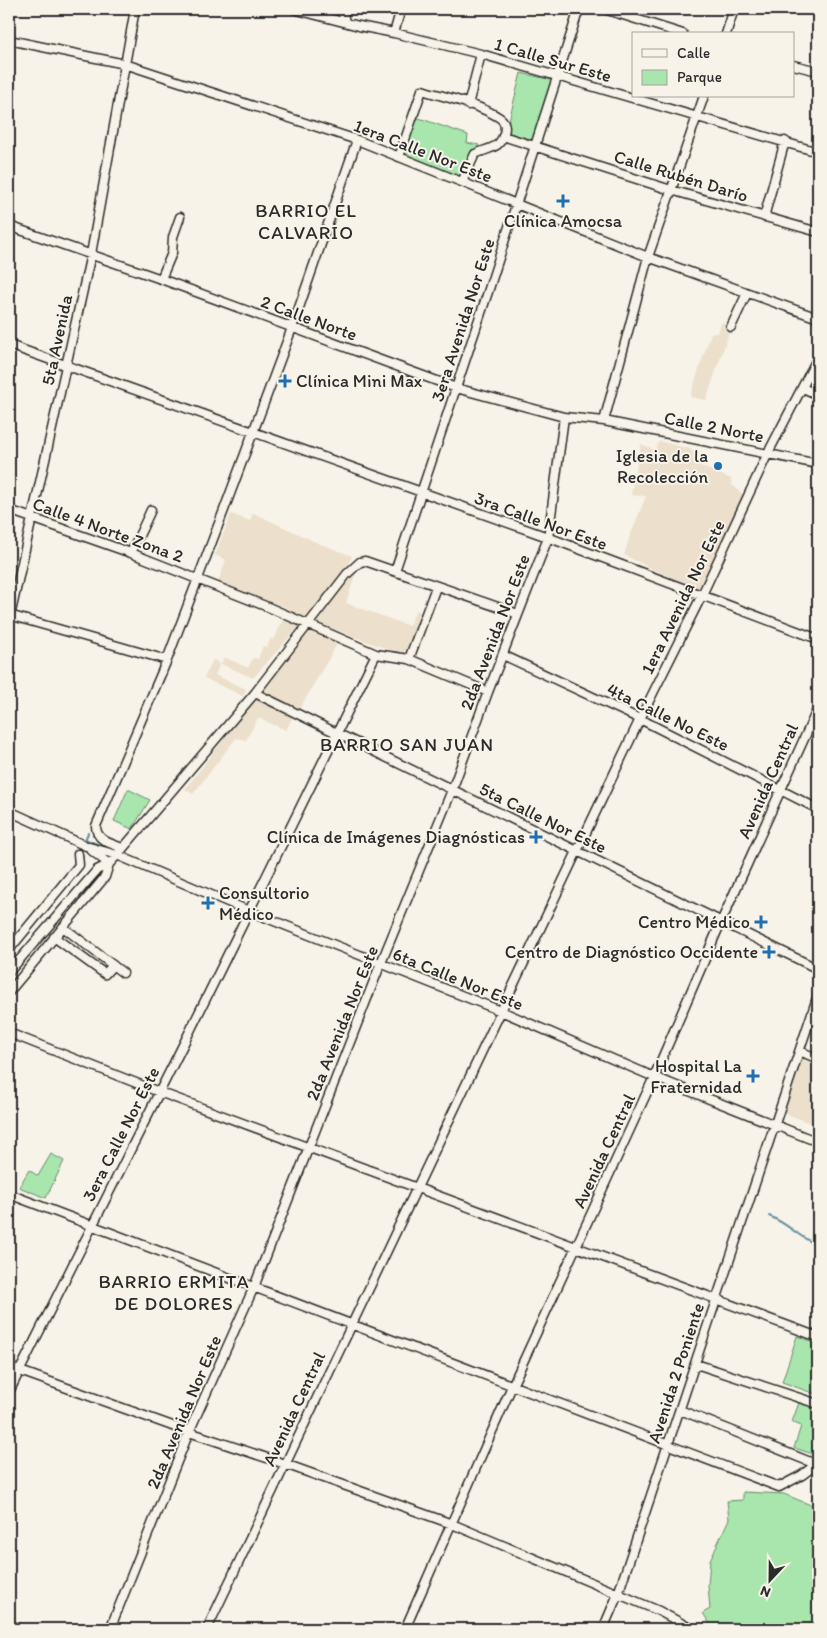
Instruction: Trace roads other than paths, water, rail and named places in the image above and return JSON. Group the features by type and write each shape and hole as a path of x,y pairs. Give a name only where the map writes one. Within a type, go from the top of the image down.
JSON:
{"street":[{"name":"5ta Avenida","path":"9,617 91,254 136,9"},
{"name":"1 Calle Sur Este","path":"293,9 481,54 632,98"},
{"path":"342,9 345,22"},
{"path":"394,33 401,9"},
{"name":"3era Avenida Nor Este","path":"395,571 579,9"},
{"path":"604,9 677,32"},
{"path":"727,32 734,9"},
{"name":"1era Calle Nor Este","path":"9,40 125,64 357,140 648,256 818,318"},
{"path":"468,105 481,54"},
{"path":"794,65 818,71"},
{"path":"399,158 422,90 500,118 504,122 503,136 497,144 475,154 462,182"},
{"name":"1 Calle Sur Este","path":"633,98 818,152"},
{"path":"604,421 648,256 703,98"},
{"name":"Calle Rubén Darío","path":"503,136 536,145 671,190 818,232"},
{"path":"123,848 102,839 97,833 96,826 167,660 254,432 357,140"},
{"path":"764,217 785,141"},
{"path":"161,279 172,253 173,237 180,217"},
{"name":"2 Calle Norte","path":"9,226 161,279 456,388 564,417 604,421"},
{"path":"731,327 747,293"},
{"path":"9,345 254,432"},
{"name":"1era Avenida Nor Este","path":"578,851 640,719 702,597 768,454 818,357"},
{"path":"803,388 818,395"},
{"name":"2da Avenida Nor Este","path":"110,1629 189,1432 254,1287 381,964 452,790 548,538 564,417"},
{"name":"Calle 2 Norte","path":"604,421 818,464"},
{"name":"3ra Calle Nor Este","path":"254,432 548,538 818,639"},
{"name":"Calle 4 Norte Zona 2","path":"9,510 197,579 309,624 376,654 409,659 488,692"},
{"path":"131,554 151,510"},
{"path":"9,972 97,870 109,864 117,856 255,693 347,574 360,562 365,561 518,614"},
{"path":"409,659 436,587"},
{"path":"9,617 167,660"},
{"path":"249,911 376,654"},
{"name":"4ta Calle No Este","path":"503,655 640,719 818,809"},
{"name":"5ta Calle Nor Este","path":"255,693 818,969"},
{"name":"Avenida Central","path":"405,1629 512,1386 654,1077 721,922 818,708"},
{"name":"6ta Calle Nor Este","path":"9,811 86,846 117,856 249,911 501,1011 654,1077 818,1142"},
{"name":"6ta Calle Nor Este","path":"86,846 109,864"},
{"name":"Avenida Central","path":"207,1629 578,851"},
{"path":"9,950 79,866 78,854"},
{"path":"9,992 105,877 109,864"},
{"path":"61,910 70,918"},
{"name":"3era Calle Nor Este","path":"19,1371 249,911"},
{"path":"63,927 123,973"},
{"path":"54,937 105,974 112,965"},
{"path":"22,956 31,965"},
{"name":"Avenida 2 Poniente","path":"603,1629 618,1594 818,996"},
{"path":"9,1033 159,1092 818,1337"},
{"path":"800,1052 818,1059"},
{"path":"9,1194 779,1487 818,1464"},
{"path":"696,1364 818,1404"},
{"path":"9,1367 452,1524 659,1611 692,1629"},
{"path":"9,1392 19,1371"},
{"path":"680,1410 818,1464"},
{"path":"9,1625 21,1629"}],"waterway":[{"path":"85,840 88,833"},
{"path":"85,839 106,848"},
{"path":"769,1216 818,1245"}],"place":[{"name":"Clínica Amocsa","path":"563,201"},
{"name":"Clínica Mini Max","path":"285,381"},
{"name":"Iglesia de la Recolección","path":"718,466"},
{"name":"Clínica de Imágenes Diagnósticas","path":"536,837"},
{"name":"Consultorio Médico","path":"208,903"},
{"name":"Centro Médico","path":"761,922"},
{"name":"Centro de Diagnóstico Occidente","path":"769,952"},
{"name":"Hospital La Fraternidad","path":"753,1076"}],"district":[{"name":"BARRIO EL CALVARIO","path":"306,221"},
{"name":"BARRIO SAN JUAN","path":"407,744"},
{"name":"BARRIO ERMITA DE DOLORES","path":"174,1292"}]}
